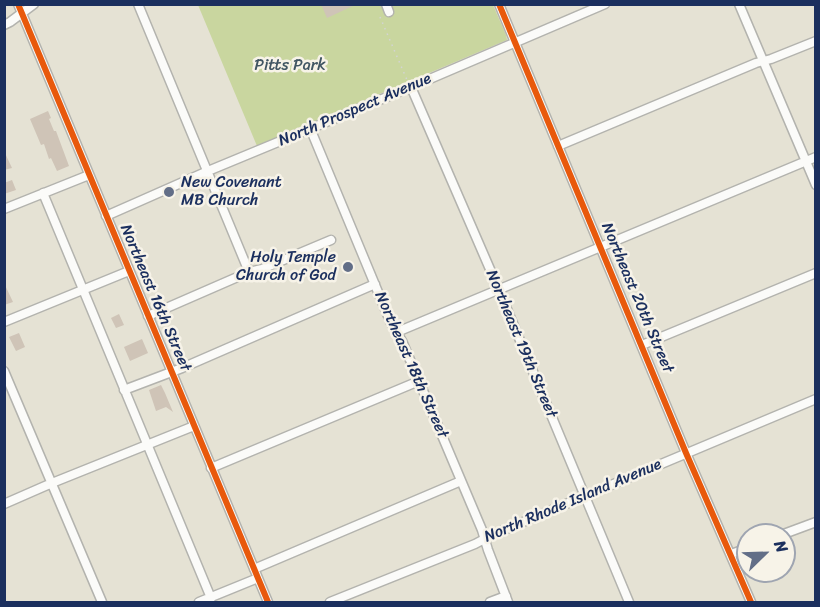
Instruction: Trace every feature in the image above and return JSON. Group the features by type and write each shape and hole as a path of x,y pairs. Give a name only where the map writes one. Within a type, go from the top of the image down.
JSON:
{"street":[{"path":"4,25 20,9 34,4"},
{"path":"138,4 249,272"},
{"name":"Northeast 20th Street","path":"499,4 751,603"},
{"name":"North Prospect Avenue","path":"106,216 207,171 605,4"},
{"path":"739,4 816,185"},
{"name":"Northeast 16th Street","path":"20,9 268,603"},
{"path":"558,146 746,67 816,41"},
{"name":"Northeast 19th Street","path":"411,87 499,290 629,603"},
{"name":"Northeast 18th Street","path":"310,128 390,321 419,381 482,530 507,599"},
{"path":"397,332 816,157"},
{"path":"4,209 89,176"},
{"path":"43,193 211,597"},
{"path":"148,316 249,272 262,269 331,240"},
{"path":"4,322 129,271"},
{"path":"642,345 816,273"},
{"path":"124,390 182,368 375,284"},
{"path":"4,371 102,603"},
{"path":"211,468 419,381"},
{"name":"North Rhode Island Avenue","path":"330,603 816,399"},
{"path":"4,504 194,426"},
{"path":"254,569 461,481"},
{"path":"796,529 816,522"},
{"path":"731,554 736,552"},
{"path":"199,603 258,578"},
{"path":"490,603 507,599"}],"path":[{"path":"380,17 411,87"}],"green space":[{"name":"Pitts Park","path":"198,5 493,5 507,40 257,146"}],"building":[{"path":"321,4 357,4 327,18"},
{"path":"48,111 51,118 49,119 69,166 57,171 51,158 49,159 44,144 41,145 30,119"},
{"path":"4,151 12,168 4,170"},
{"path":"12,180 16,190 4,194 4,183"},
{"path":"4,283 13,302 4,305"},
{"path":"119,314 124,325 116,328 111,318"},
{"path":"19,333 25,347 16,351 9,337"},
{"path":"142,339 148,353 130,361 124,347"},
{"path":"161,385 173,412 166,407 156,411 149,390"}],"cycle path":[{"path":"18,4 268,602"},
{"path":"499,4 686,453 751,602"}],"place":[{"name":"New Covenant MB Church","path":"169,192"},
{"name":"Holy Temple Church of God","path":"348,267"}]}
